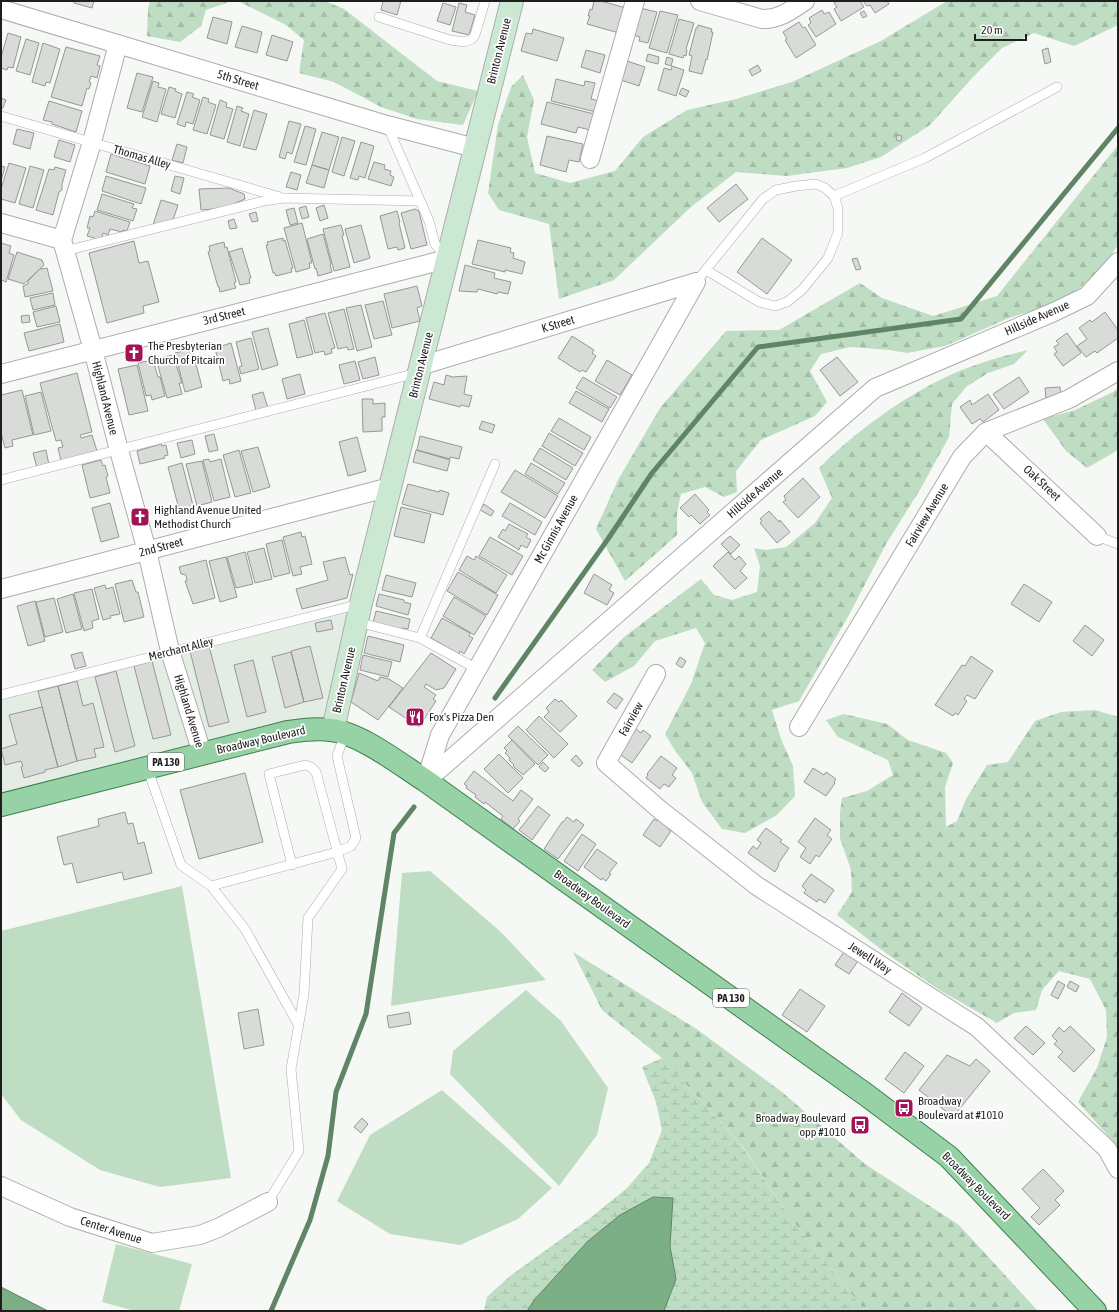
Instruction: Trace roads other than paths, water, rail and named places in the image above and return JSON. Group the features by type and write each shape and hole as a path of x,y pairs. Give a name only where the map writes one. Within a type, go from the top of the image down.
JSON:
{"main road":[{"name":"Broadway Boulevard","path":"1,805 288,732 309,729 339,732 368,744 426,781 865,1094 948,1157 1095,1311"}],"street":[{"name":"Brinton Avenue","path":"339,732 359,613 512,1"},
{"path":"590,159 635,1"},
{"path":"700,1 762,19 771,20 779,17 804,1"},
{"name":"5th Street","path":"1,9 387,125 475,148"},
{"path":"1,223 63,246 118,44"},
{"name":"Highland Avenue","path":"63,246 93,350 118,449 147,551 170,651 202,753"},
{"name":"3rd Street","path":"1,374 447,258"},
{"name":"Hillside Avenue","path":"426,781 874,388 1054,312 1087,296 1117,267"},
{"name":"K Street","path":"420,369 701,276"},
{"name":"Mc Ginnis Avenue","path":"426,781 440,735 701,276"},
{"name":"Fairview Avenue","path":"798,727 962,457 986,432 1069,400 1118,370"},
{"name":"Oak Street","path":"986,432 1097,536"},
{"name":"2nd Street","path":"1,589 390,487"},
{"name":"Fairview","path":"606,764 656,674"},
{"name":"Jewell Way","path":"606,764 757,886 977,1027 1107,1149 1118,1169"},
{"name":"Center Avenue","path":"1,1186 70,1217 152,1244 200,1235 218,1228 268,1202"}],"lane":[{"path":"379,17 450,40 465,42 472,39 475,35 485,1"},
{"path":"834,196 925,158 1058,87"},
{"name":"Thomas Alley","path":"1,116 284,198"},
{"path":"387,125 429,221 435,244 447,258"},
{"path":"816,184 825,188 834,196 838,208 838,233 828,258 802,290 787,302 775,306 759,302 701,276 763,199 776,190 816,184"},
{"path":"63,246 264,201 284,198 420,201"},
{"path":"1,480 420,369"},
{"path":"420,638 495,464"},
{"path":"1097,536 1118,544"},
{"path":"359,613 420,638 477,669"},
{"name":"Merchant Alley","path":"1,695 170,651 359,613"},
{"path":"211,886 292,865 337,852 351,846 356,838 337,756 339,732"},
{"path":"268,1202 299,1151 291,1068 304,994 308,918 342,868 316,772 311,767 305,765 269,774 292,865"},
{"path":"148,767 181,865 211,886 245,928 298,1024"}],"waterway":[{"path":"495,698 608,539 652,473 758,347 961,319 1118,128"},
{"path":"271,1311 310,1220 328,1156 336,1092 366,1014 394,833 414,807"}],"place":[{"name":"The Presbyterian Church of Pitcairn","path":"134,353"},
{"name":"Highland Avenue United Methodist Church","path":"140,517"},
{"name":"Fox's Pizza Den","path":"415,717"},
{"name":"Broadway Boulevard at #1010","path":"904,1108"},
{"name":"Broadway Boulevard opp #1010","path":"860,1125"}]}
